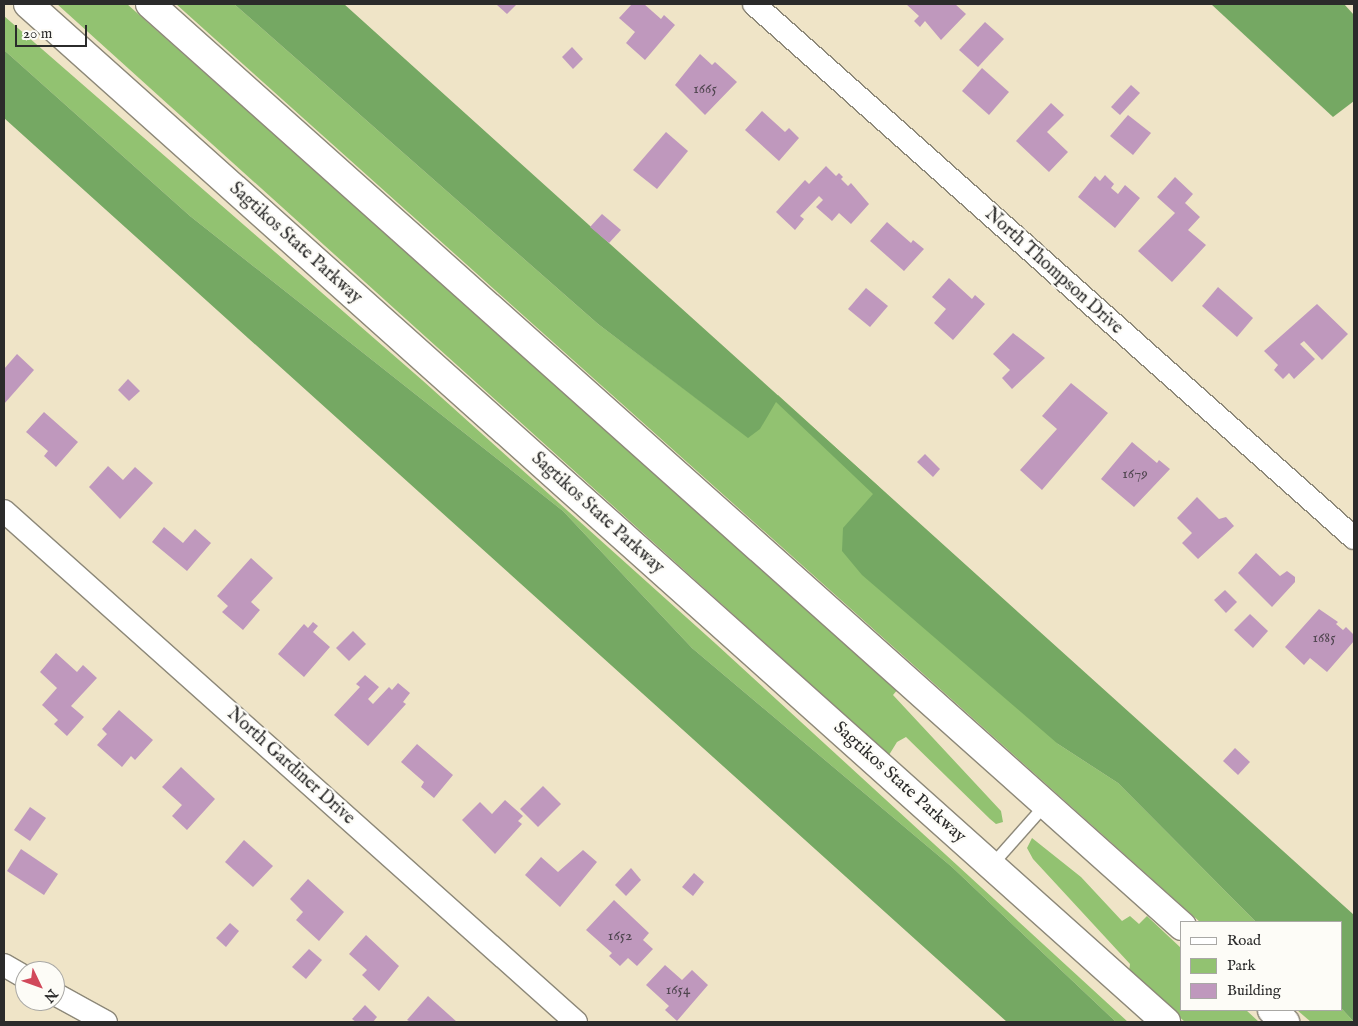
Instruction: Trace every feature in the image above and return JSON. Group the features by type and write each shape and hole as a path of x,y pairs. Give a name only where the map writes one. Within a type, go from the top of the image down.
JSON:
{"highway":[{"name":"Sagtikos State Parkway","path":"28,4 1166,1022"},
{"path":"150,4 1046,802 1180,924"},
{"path":"1273,1011 1285,1022"}],"street":[{"name":"North Thompson Drive","path":"754,4 1354,538"},
{"name":"North Gardiner Drive","path":"4,511 576,1022"},
{"path":"4,965 15,971"},
{"path":"65,999 106,1022"}],"lane":[{"path":"991,865 1046,802"}],"green space":[{"path":"57,4 127,4 898,689 893,695 1001,811 1003,822 996,824 990,819 906,737 897,742 889,755"},
{"path":"176,4 234,4 598,324 748,437 778,395 878,486 1058,744 1118,783 1255,921 1199,921"},
{"path":"234,4 344,4 1354,915 1354,1022 1343,1010 1343,921 1255,921 1118,783 1058,744 862,575 842,551 843,528 873,494 776,402 760,429 748,438 598,324"},
{"path":"1211,4 1344,4 1354,15 1354,101 1333,117"},
{"path":"4,16 422,380 716,644 1128,1022 1116,1022 952,867 692,648 563,511 190,216 4,50"},
{"path":"4,50 190,216 563,511 692,648 952,867 1116,1022 1007,1022 4,118"},
{"path":"1032,838 1081,877 1122,921 1130,916 1139,924 1147,916 1180,947 1180,1011 1247,1011 1259,1022 1185,1022 1129,972 1130,964 1033,859 1027,848"},
{"path":"1343,1010 1354,1022 1311,1022 1298,1011"}],"building":[{"path":"498,4 517,4 507,14 497,5"},
{"path":"632,4 644,4 661,19 664,15 675,25 645,60 626,43 635,32 619,18"},
{"path":"906,4 955,4 966,14 941,40 925,21 920,27 914,21 919,16"},
{"path":"985,22 1004,39 978,67 959,50"},
{"path":"572,47 583,59 573,69 562,57"},
{"path":"700,54 712,65 715,62 737,82 705,115 675,85"},
{"path":"982,68 1009,92 989,115 962,91"},
{"path":"1131,85 1140,93 1120,115 1111,107"},
{"path":"1051,103 1064,115 1047,132 1068,152 1049,172 1016,141"},
{"path":"762,111 785,132 789,128 799,138 779,161 745,130"},
{"path":"1128,115 1151,133 1133,155 1110,136"},
{"path":"666,132 688,151 657,189 633,170"},
{"path":"826,166 836,176 839,173 843,177 841,179 848,186 851,183 869,204 851,224 839,213 832,221 816,207 823,200 819,196 800,216 804,219 795,230 776,212 805,180 809,184"},
{"path":"1105,175 1114,184 1111,188 1118,194 1125,185 1140,198 1115,228 1078,197 1095,176 1100,181"},
{"path":"1175,177 1193,194 1185,203 1200,217 1188,230 1206,245 1172,282 1138,251 1175,213 1157,197"},
{"path":"602,214 621,230 609,243 590,227"},
{"path":"887,222 911,243 913,240 924,249 904,271 870,241"},
{"path":"949,278 972,299 975,295 985,304 953,340 934,323 946,309 932,297"},
{"path":"1218,287 1253,318 1237,337 1202,306"},
{"path":"866,288 888,306 870,327 848,309"},
{"path":"1317,304 1348,334 1322,360 1304,341 1300,344 1315,359 1294,379 1289,373 1283,379 1274,370 1278,365 1264,351"},
{"path":"1013,333 1045,358 1012,389 1002,378 1010,370 993,354"},
{"path":"17,354 34,370 4,404 4,369"},
{"path":"128,379 140,391 129,401 118,390"},
{"path":"1071,383 1108,413 1042,490 1020,470 1057,429 1042,416"},
{"path":"44,412 78,442 56,467 44,456 48,451 26,432"},
{"path":"1132,442 1157,463 1159,460 1170,469 1134,507 1101,479"},
{"path":"925,454 940,469 933,477 917,462"},
{"path":"108,466 123,480 135,467 153,483 120,519 89,487"},
{"path":"1197,497 1219,519 1226,517 1234,526 1198,559 1182,543 1192,533 1177,518"},
{"path":"164,527 183,543 195,529 211,543 187,571 152,542"},
{"path":"1256,553 1280,576 1287,571 1295,577 1295,582 1272,607 1238,573"},
{"path":"251,558 273,578 251,602 260,610 243,630 222,612 228,606 217,596"},
{"path":"1225,590 1237,602 1226,613 1214,600"},
{"path":"1319,609 1338,622 1336,624 1343,630 1346,627 1354,635 1354,641 1327,672 1310,658 1304,665 1285,647"},
{"path":"1250,614 1268,631 1253,648 1234,630"},
{"path":"313,622 318,626 313,632 330,647 304,677 278,654 304,624 308,628"},
{"path":"353,631 366,644 349,661 336,648"},
{"path":"56,653 77,672 83,665 97,678 71,706 84,717 67,736 54,724 58,720 42,705 57,688 40,672"},
{"path":"365,675 379,687 368,699 373,704 389,687 392,690 398,683 410,693 403,702 406,704 368,746 334,715 360,687 356,684"},
{"path":"119,710 153,740 135,760 131,756 122,767 97,745 107,734 102,729"},
{"path":"417,744 453,775 434,798 421,787 424,782 401,762"},
{"path":"1235,748 1250,762 1238,775 1223,761"},
{"path":"181,767 215,799 187,830 172,816 182,805 162,787"},
{"path":"543,786 561,804 538,827 520,809"},
{"path":"505,800 523,816 518,821 522,824 495,854 462,820 480,802 492,814"},
{"path":"30,807 46,818 30,841 14,830"},
{"path":"244,840 273,866 253,887 225,862"},
{"path":"21,849 58,874 44,895 7,871"},
{"path":"583,850 597,862 560,907 525,875 541,857 558,872"},
{"path":"631,868 641,880 626,896 615,885"},
{"path":"694,873 704,882 693,896 682,887"},
{"path":"308,879 344,912 319,941 296,920 303,912 290,899"},
{"path":"614,900 649,933 643,940 653,949 637,966 628,958 620,966 609,956 612,953 586,930"},
{"path":"230,923 239,931 226,947 216,938"},
{"path":"366,935 399,966 379,991 362,975 367,970 349,954"},
{"path":"309,949 322,960 306,979 292,967"},
{"path":"665,965 682,980 692,970 708,985 677,1021 665,1010 669,1006 646,985"},
{"path":"428,996 457,1022 411,1022 407,1020"},
{"path":"365,1005 377,1017 373,1022 356,1022 352,1019"}]}
